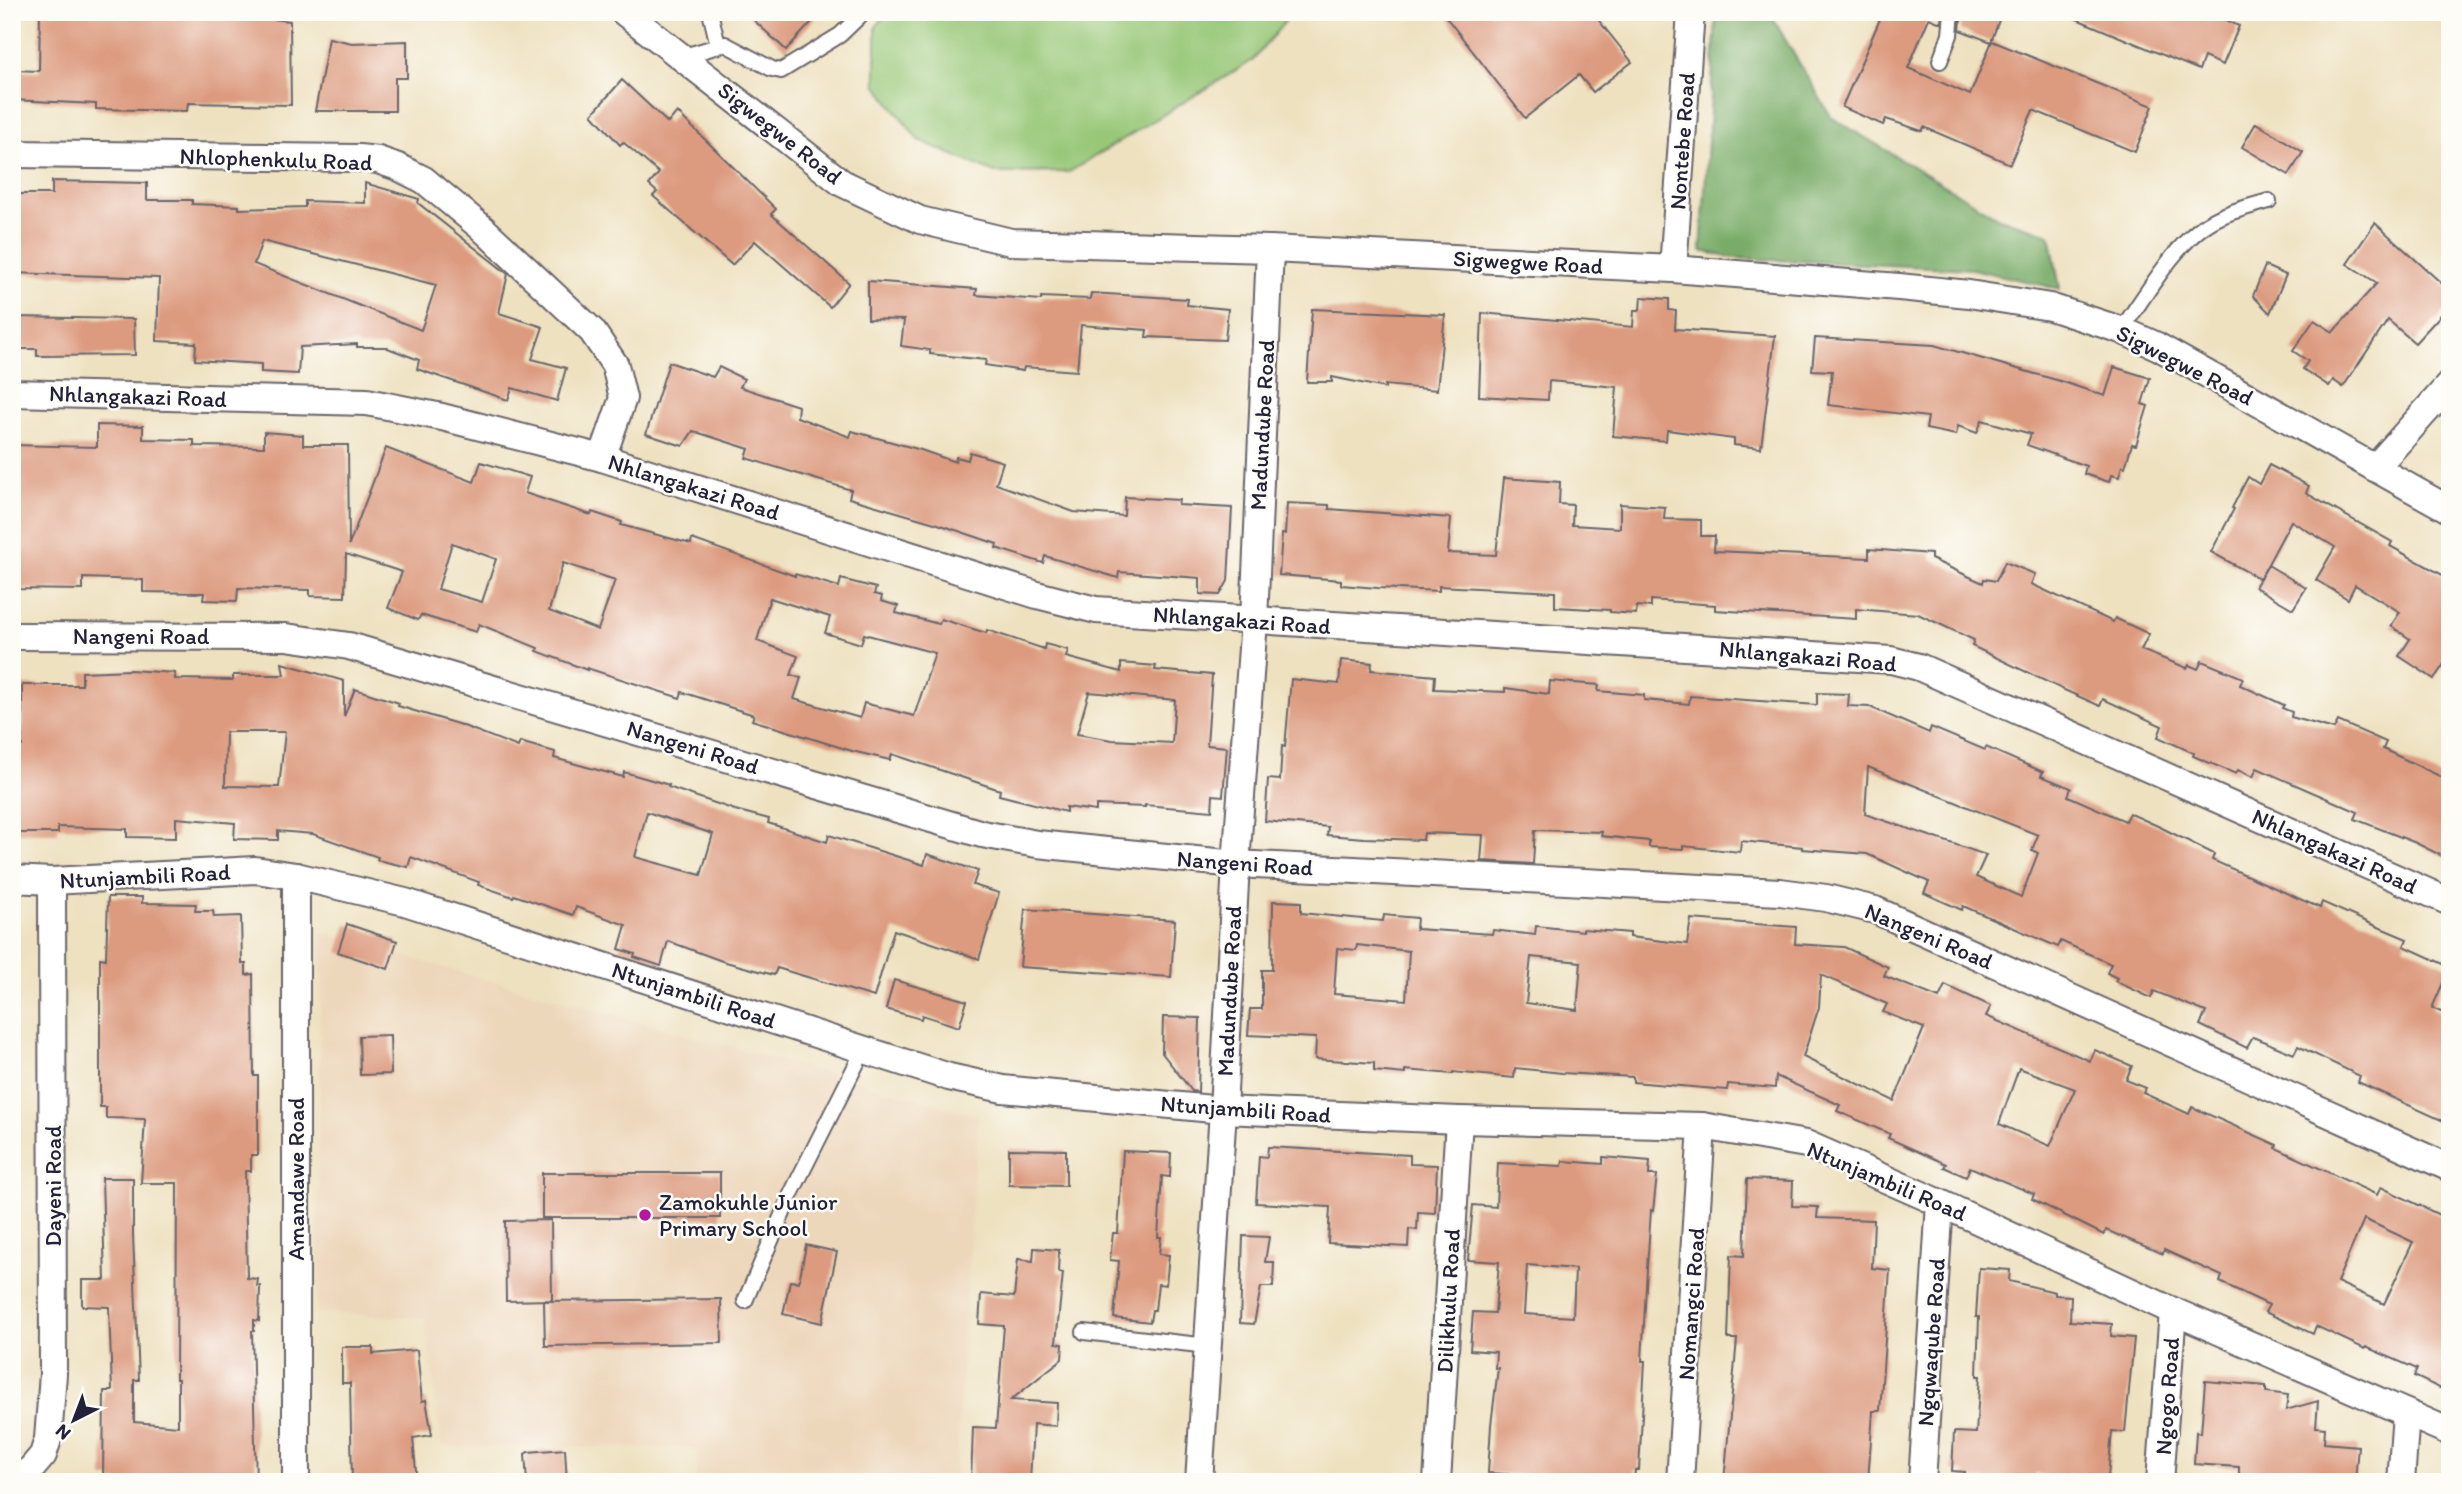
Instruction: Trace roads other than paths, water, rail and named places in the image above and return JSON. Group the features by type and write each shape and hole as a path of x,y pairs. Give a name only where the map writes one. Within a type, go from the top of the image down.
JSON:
{"street":[{"name":"Sigwegwe Road","path":"624,12 842,183 920,220 1011,242 1270,249 1673,270 1969,294 2050,307 2121,330 2157,346 2450,510"},
{"name":"Nontebe Road","path":"1673,270 1691,12"},
{"name":"Nhlophenkulu Road","path":"12,153 359,158 378,160 407,171 424,180 482,228 592,331 615,365 623,398 602,458"},
{"name":"Madundube Road","path":"1199,1482 1236,864 1254,621 1270,249"},
{"path":"2375,468 2450,384"},
{"name":"Nhlangakazi Road","path":"12,393 367,402 442,417 602,458 1023,591 1096,610 1891,660 1919,667 2450,902"},
{"name":"Nangeni Road","path":"12,636 286,637 349,646 982,834 1037,844 1236,864 1780,892 1826,898 1875,910 2450,1168"},
{"name":"Ntunjambili Road","path":"12,879 52,881 255,870 296,876 405,902 949,1077 1003,1089 1223,1110 1459,1121 1702,1126 1806,1144 2173,1311 2450,1432"},
{"name":"Amandawe Road","path":"296,876 296,1482"},
{"name":"Dayeni Road","path":"20,1482 43,1455 51,1420 52,881"},
{"name":"Dilikhulu Road","path":"1437,1482 1459,1121"},
{"name":"Nomangci Road","path":"1680,1482 1702,1126"},
{"name":"Ngqwaqube Road","path":"1922,1482 1940,1203"},
{"name":"Ngogo Road","path":"2160,1482 2173,1311"},
{"path":"2401,1482 2406,1413"}],"lane":[{"path":"709,12 718,45"},
{"path":"681,57 725,44 772,69 781,71 840,34 864,12"},
{"path":"1940,61 1950,36 1952,12"},
{"path":"2121,330 2177,252 2206,225 2234,211 2269,201"},
{"path":"745,1301 792,1192 864,1049"},
{"path":"1084,1332 1208,1346"}],"place":[{"name":"Zamokuhle Junior Primary School","path":"645,1215"}]}
